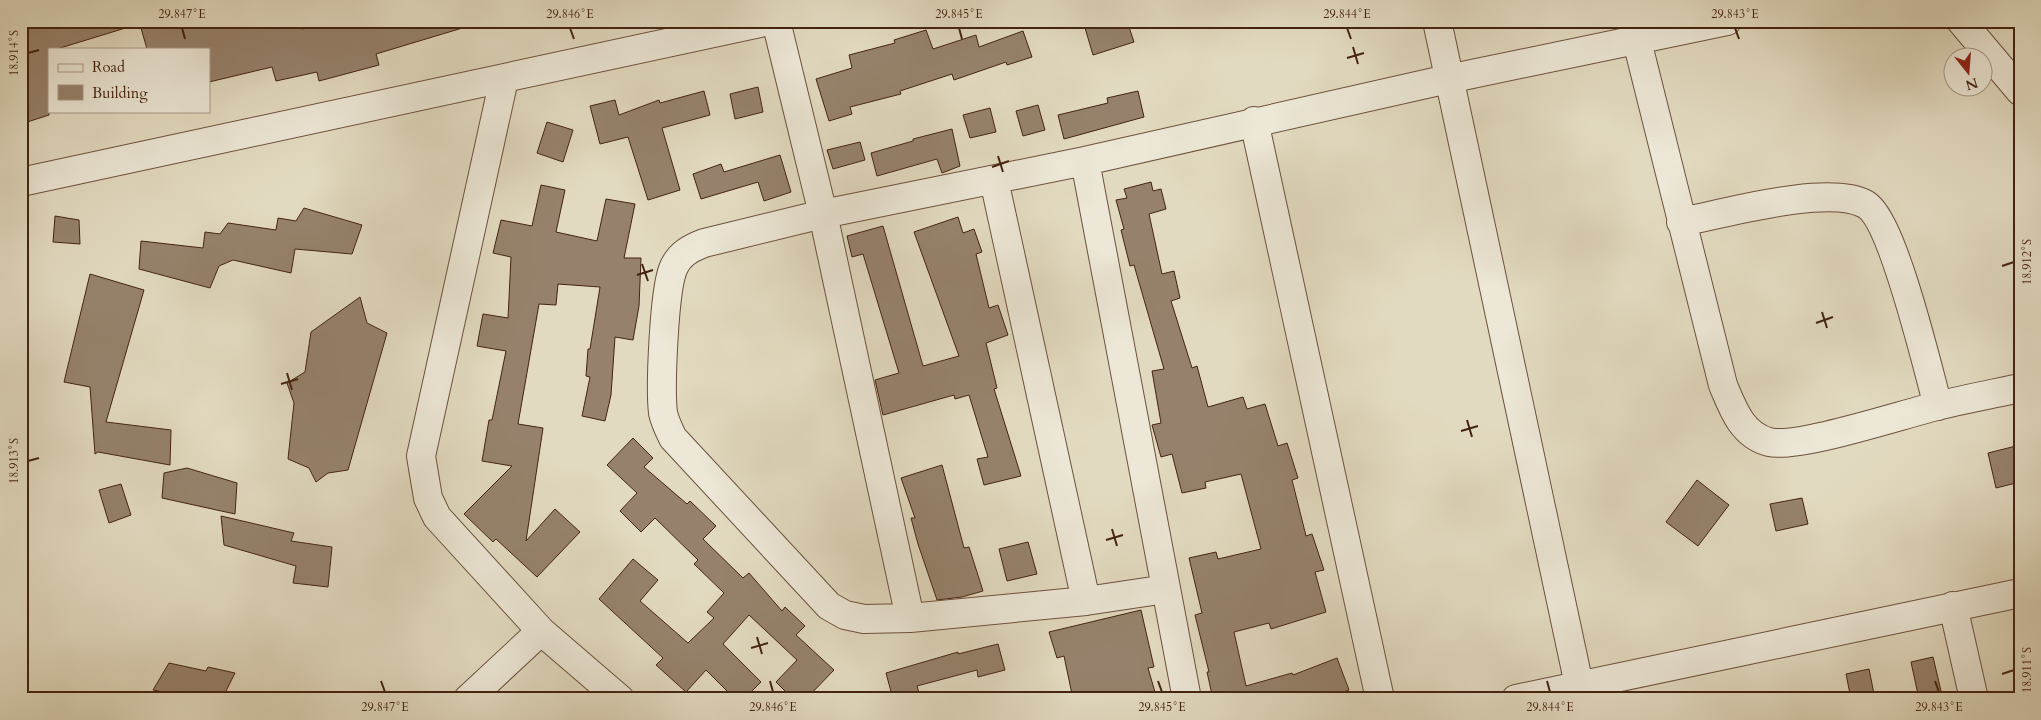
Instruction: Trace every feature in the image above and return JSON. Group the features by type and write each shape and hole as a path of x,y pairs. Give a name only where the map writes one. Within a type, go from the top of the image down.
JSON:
{"street":[{"path":"21,182 504,79 719,26 769,21"},
{"path":"776,21 823,214 910,618"},
{"path":"1437,21 1580,692"},
{"path":"1166,589 1086,602 910,618 864,620 845,615 829,606 673,438 663,414 664,339 670,282 673,269 680,256 692,247 704,243 823,214 1085,161 1254,121 1727,21"},
{"path":"1961,21 2020,91"},
{"path":"1638,41 1681,222 1723,386 1736,417 1751,434 1770,442 1796,442 1938,406 2020,388"},
{"path":"504,79 421,456 428,498 436,517 541,631 620,699"},
{"path":"1254,121 1380,699"},
{"path":"1085,161 1187,699"},
{"path":"994,180 1086,602"},
{"path":"1681,222 1798,199 1832,197 1851,199 1866,204 1876,214 1892,244 1938,406"},
{"path":"1516,699 1580,692 1953,606 2020,593"},
{"path":"1953,606 1974,699"},
{"path":"468,699 541,631"}],"building":[{"path":"21,21 131,21 132,26 60,48 48,48 49,115 21,124"},
{"path":"139,21 300,21 302,29 334,21 468,21 469,26 376,54 379,65 319,81 317,72 276,81 272,67 210,82 210,48 147,48"},
{"path":"1083,21 1127,21 1134,42 1093,55"},
{"path":"926,30 933,49 976,35 979,47 1023,31 1032,57 1007,65 1006,62 954,80 952,74 900,91 901,94 850,107 852,114 829,121 816,79 852,68 849,55 895,43 894,40"},
{"path":"758,87 763,112 735,119 730,94"},
{"path":"704,91 710,115 662,128 680,190 648,200 628,137 600,144 590,106 615,100 619,115 659,100 660,103"},
{"path":"1138,91 1144,117 1064,139 1058,115 1108,103 1107,98"},
{"path":"1038,105 1045,130 1023,136 1016,111"},
{"path":"990,108 996,132 970,138 963,115"},
{"path":"547,122 573,130 563,162 537,153"},
{"path":"952,129 960,166 942,173 937,159 877,176 871,153"},
{"path":"860,142 865,160 833,169 827,150"},
{"path":"780,155 791,192 764,201 758,182 701,199 693,174 721,164 724,172"},
{"path":"1151,182 1153,191 1161,189 1166,209 1149,214 1162,274 1174,271 1180,298 1171,301 1192,368 1197,366 1208,407 1243,397 1247,409 1265,404 1278,446 1287,443 1298,478 1292,480 1306,536 1312,534 1324,570 1315,572 1326,612 1271,629 1269,623 1234,632 1246,686 1292,673 1293,675 1337,658 1349,690 1324,699 1315,699 1312,692 1289,699 1213,699 1207,672 1209,672 1195,615 1202,613 1189,558 1216,552 1218,559 1261,549 1241,474 1205,482 1206,488 1182,493 1172,454 1161,457 1152,425 1161,423 1152,371 1164,369 1134,265 1130,266 1121,230 1124,229 1116,200 1127,198 1124,189"},
{"path":"541,185 565,190 556,232 597,241 606,199 635,204 624,258 641,258 639,306 633,340 615,337 611,395 605,421 582,416 590,377 586,376 588,349 590,349 600,287 558,284 556,305 539,304 518,424 543,428 526,541 555,509 580,532 537,577 496,539 493,542 464,514 512,466 482,461 489,420 492,420 506,351 477,346 483,314 508,318 511,257 493,253 501,220 532,226"},
{"path":"304,208 362,225 352,254 295,249 291,273 233,260 219,266 210,288 139,269 141,241 203,248 205,232 220,234 228,223 276,230 278,218 296,221"},
{"path":"55,216 79,220 80,244 53,242"},
{"path":"958,217 963,233 974,229 982,252 976,254 989,308 998,305 1008,335 986,343 997,388 994,389 1021,476 984,485 977,459 988,457 969,395 955,399 954,395 883,415 875,380 899,373 863,254 852,257 847,236 883,226 923,366 959,356 914,232"},
{"path":"90,274 144,290 106,422 171,430 170,465 98,452 95,454 90,387 64,382"},
{"path":"360,297 367,323 387,333 348,470 328,473 316,482 309,468 288,459 294,403 287,383 305,372 311,332"},
{"path":"633,438 653,458 644,467 687,504 690,501 716,526 703,539 743,578 749,573 782,611 785,607 805,626 796,635 834,670 806,699 793,699 776,682 797,660 749,615 723,644 761,682 744,699 735,699 706,670 686,692 656,665 663,658 599,599 633,559 658,580 640,601 688,643 714,618 707,612 724,593 694,564 698,560 655,518 641,532 620,511 637,493 607,465"},
{"path":"2020,445 2020,482 1996,488 1988,453"},
{"path":"942,465 964,548 969,547 983,591 962,597 937,600 918,544 911,518 915,518 901,478"},
{"path":"187,468 237,483 235,514 162,498 164,473"},
{"path":"1697,480 1729,505 1698,546 1666,522"},
{"path":"121,484 131,515 109,523 99,490"},
{"path":"1802,498 1808,524 1776,531 1770,504"},
{"path":"221,516 294,533 291,541 332,547 328,587 293,583 296,566 224,545"},
{"path":"1028,542 1037,574 1007,581 999,549"},
{"path":"1141,610 1154,667 1148,668 1157,699 1073,699 1064,656 1057,658 1049,632"},
{"path":"998,644 1005,670 978,677 977,670 917,686 919,693 893,699 886,673 958,652 958,654"},
{"path":"1933,657 1942,695 1919,699 1911,662"},
{"path":"169,663 206,671 208,667 235,673 222,699 185,693 183,696 153,690"},
{"path":"1869,669 1875,699 1851,699 1846,674"}]}
